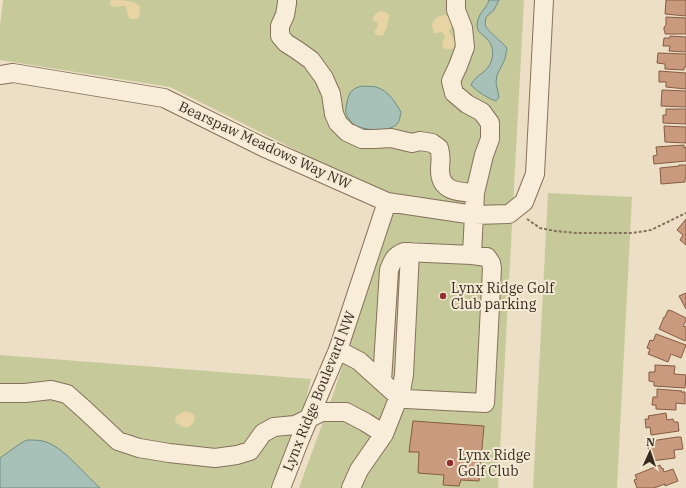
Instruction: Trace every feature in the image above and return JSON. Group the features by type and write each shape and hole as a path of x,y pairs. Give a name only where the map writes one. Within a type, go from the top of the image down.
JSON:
{"street":[{"path":"287,0 285,15 280,26 280,36 286,43 311,60 324,78 332,94 334,114 338,124 347,132 362,139 391,138 412,143 420,141 432,143 439,148 441,156 441,180 448,188 460,192 475,193"},
{"path":"456,0 456,10 463,28 465,47 451,81 454,93 467,104 482,112 490,123 490,139 484,155 475,193 472,255"},
{"path":"520,206 535,174 544,0"},
{"name":"Bearspaw Meadows Way NW","path":"0,75 13,73 164,98 263,147 387,202 474,215 509,214 520,206"},
{"name":"Lynx Ridge Boulevard NW","path":"281,488 338,350 387,202"},
{"path":"338,350 359,360 399,397 406,399 485,403 492,268 491,263 487,258 472,255 410,252 398,254 394,258 389,270 382,381"},
{"path":"352,488 359,470 384,434 401,391 404,375 410,252"},
{"path":"0,393 51,390 67,394 118,441 139,448 215,458 237,455 250,451 263,433 274,427 296,425 322,412 346,412 384,434"}],"path":[{"path":"520,206 527,220 540,228 576,233 632,233 651,230 686,213"}],"green space":[{"path":"3,0 524,0 498,488 299,488 336,386 396,196 370,187 170,87 0,60 0,25"},
{"path":"548,193 632,197 617,488 533,488"},
{"path":"0,355 311,379 299,426 270,488 0,488"}],"sand":[{"path":"111,0 126,1 137,4 140,6 139,16 137,19 130,19 125,7 113,7 110,4"},
{"path":"379,11 386,12 389,15 385,32 382,36 377,35 374,32 378,25 377,22 373,21 373,17"},
{"path":"445,15 451,18 453,22 449,31 455,41 453,49 443,48 442,44 445,36 442,32 434,33 432,26 436,18"},
{"path":"186,411 193,414 195,418 192,425 189,427 181,426 175,421 176,416"}],"water":[{"path":"489,0 499,0 494,10 486,17 485,25 507,48 505,59 497,75 496,83 499,97 496,101 489,98 471,85 475,79 487,69 492,59 493,53 491,44 477,28 480,14"},
{"path":"363,86 381,89 391,97 401,112 397,124 388,129 374,130 360,127 351,122 346,114 348,98 354,89"},
{"path":"27,440 43,441 58,448 100,488 0,488 0,458"}],"building":[{"path":"666,0 686,0 686,16 665,14"},
{"path":"666,17 686,18 686,34 665,34 664,27 666,25"},
{"path":"670,36 686,37 686,52 669,51 670,46 663,46 664,38 670,38"},
{"path":"658,53 686,54 686,67 684,67 684,70 665,69 665,64 657,63"},
{"path":"659,71 686,73 686,89 666,87 666,82 659,82"},
{"path":"662,90 686,91 686,107 661,106"},
{"path":"666,109 686,109 686,124 663,123 663,115 666,115"},
{"path":"664,126 686,127 686,143 665,142"},
{"path":"684,145 684,148 686,147 686,161 654,164 653,156 657,155 656,147"},
{"path":"686,165 685,182 661,184 660,168"},
{"path":"686,219 686,245 680,240 683,235 677,230"},
{"path":"686,293 686,309 679,296"},
{"path":"668,310 686,318 683,326 686,327 685,341 659,329"},
{"path":"656,334 686,345 681,358 671,354 668,362 648,354 650,349 647,348 650,340 653,341"},
{"path":"655,365 675,366 674,374 686,375 685,388 654,386 654,382 649,381 649,372 655,372"},
{"path":"657,389 685,392 685,404 676,403 676,410 656,409 656,405 652,405 653,397 657,397"},
{"path":"666,413 667,420 673,419 674,422 678,422 679,431 651,435 650,427 646,428 645,419 649,419 648,416"},
{"name":"Lynx Ridge Golf Club","path":"413,421 484,426 479,481 461,480 459,486 443,485 444,475 418,473 419,452 409,452"},
{"path":"681,437 683,449 674,450 675,458 651,461 648,447 652,446 651,441"},
{"path":"660,465 664,472 673,469 678,481 654,488 637,488 634,480 637,479 635,475"}],"place":[{"name":"Lynx Ridge Golf Club parking","path":"443,296"},
{"name":"Lynx Ridge Golf Club","path":"450,463"}]}
